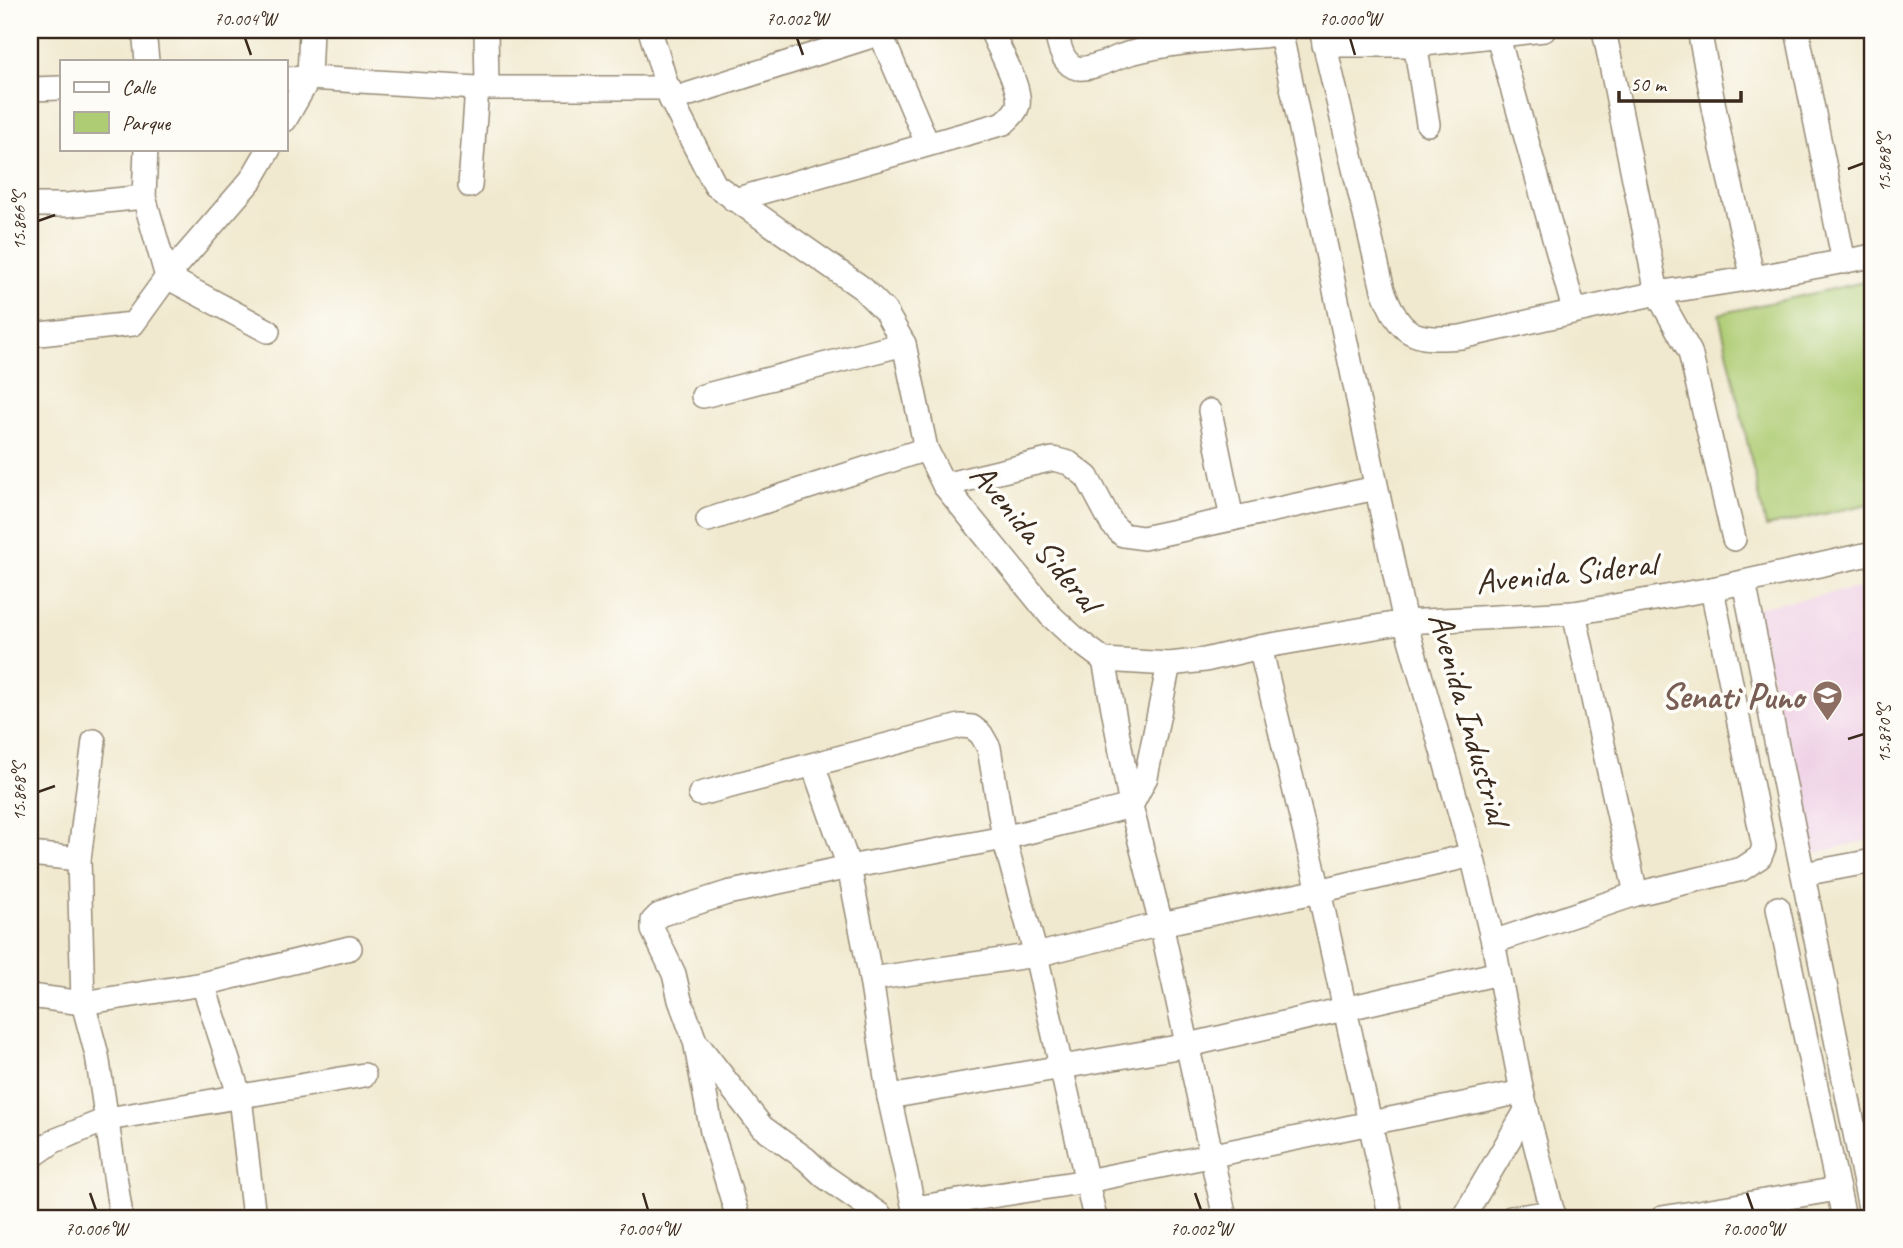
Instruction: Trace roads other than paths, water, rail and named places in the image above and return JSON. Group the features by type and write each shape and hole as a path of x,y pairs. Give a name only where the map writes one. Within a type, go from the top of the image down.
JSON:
{"street":[{"path":"144,30 147,60"},
{"path":"287,116 309,78 311,30"},
{"path":"470,186 486,30"},
{"name":"Avenida Sideral","path":"650,30 670,94 715,185 862,288 885,311 904,344 926,449 944,485 1050,615 1104,660 1169,664 1205,660 1260,647 1405,622 1574,613 1712,589 1873,553"},
{"path":"1056,30 1064,58 1075,67 1088,68 1128,53 1156,47 1280,32"},
{"path":"1544,30 1414,37 1323,37 1383,289 1393,314 1405,330 1429,339 1461,337 1657,293 1873,256"},
{"path":"1604,30 1657,293 1690,352 1734,539"},
{"path":"1699,30 1721,148 1753,278"},
{"path":"1797,30 1844,262"},
{"path":"287,79 670,94 880,32 927,143"},
{"name":"Avenida Industrial","path":"1280,32 1405,622 1472,855 1493,942 1525,1101 1554,1215"},
{"path":"1497,33 1574,310"},
{"path":"734,200 1004,123 1018,106 1017,92 994,37"},
{"path":"1414,37 1428,124"},
{"path":"30,89 60,88"},
{"path":"146,150 144,197 167,277 268,331"},
{"path":"30,335 133,324 167,277 251,180 268,150"},
{"path":"30,205 67,205 144,197"},
{"path":"703,396 904,344"},
{"path":"1210,411 1232,519"},
{"path":"708,520 926,449"},
{"path":"944,485 1052,459 1069,463 1087,477 1112,524 1123,535 1143,538 1376,488"},
{"path":"1744,582 1871,1218"},
{"path":"1493,942 1636,894 1742,869 1760,857 1764,847 1712,589"},
{"path":"1574,613 1636,894"},
{"path":"1260,647 1319,891 1391,1218"},
{"path":"1104,660 1131,806 1189,1045 1225,1218"},
{"path":"738,1218 712,1132 695,1041 674,974 653,930 653,921 659,915 727,893 1004,838 1131,806 1146,777 1169,664"},
{"path":"700,794 960,726 972,727 981,734 989,748 1004,838 1036,955 1095,1218"},
{"path":"94,741 79,859 83,1003 97,1055 108,1119 120,1209 118,1218"},
{"path":"813,765 849,867 871,979 888,1097 915,1213 1087,1181 1370,1122 1525,1101"},
{"path":"30,854 79,859"},
{"path":"871,979 1036,955 1161,924 1472,855"},
{"path":"1803,874 1873,861"},
{"path":"1778,908 1844,1218"},
{"path":"30,996 83,1003 203,984 350,948"},
{"path":"888,1097 1189,1045 1499,973"},
{"path":"203,984 240,1097 254,1218"},
{"path":"695,1041 762,1127 806,1158 824,1176 880,1215"},
{"path":"30,1158 54,1141 108,1119 364,1075"},
{"path":"1463,1218 1525,1101"},
{"path":"1662,1218 1838,1189"},
{"path":"1511,1218 1554,1215"}],"place":[{"name":"Senati Puno","path":"1827,723"}]}
